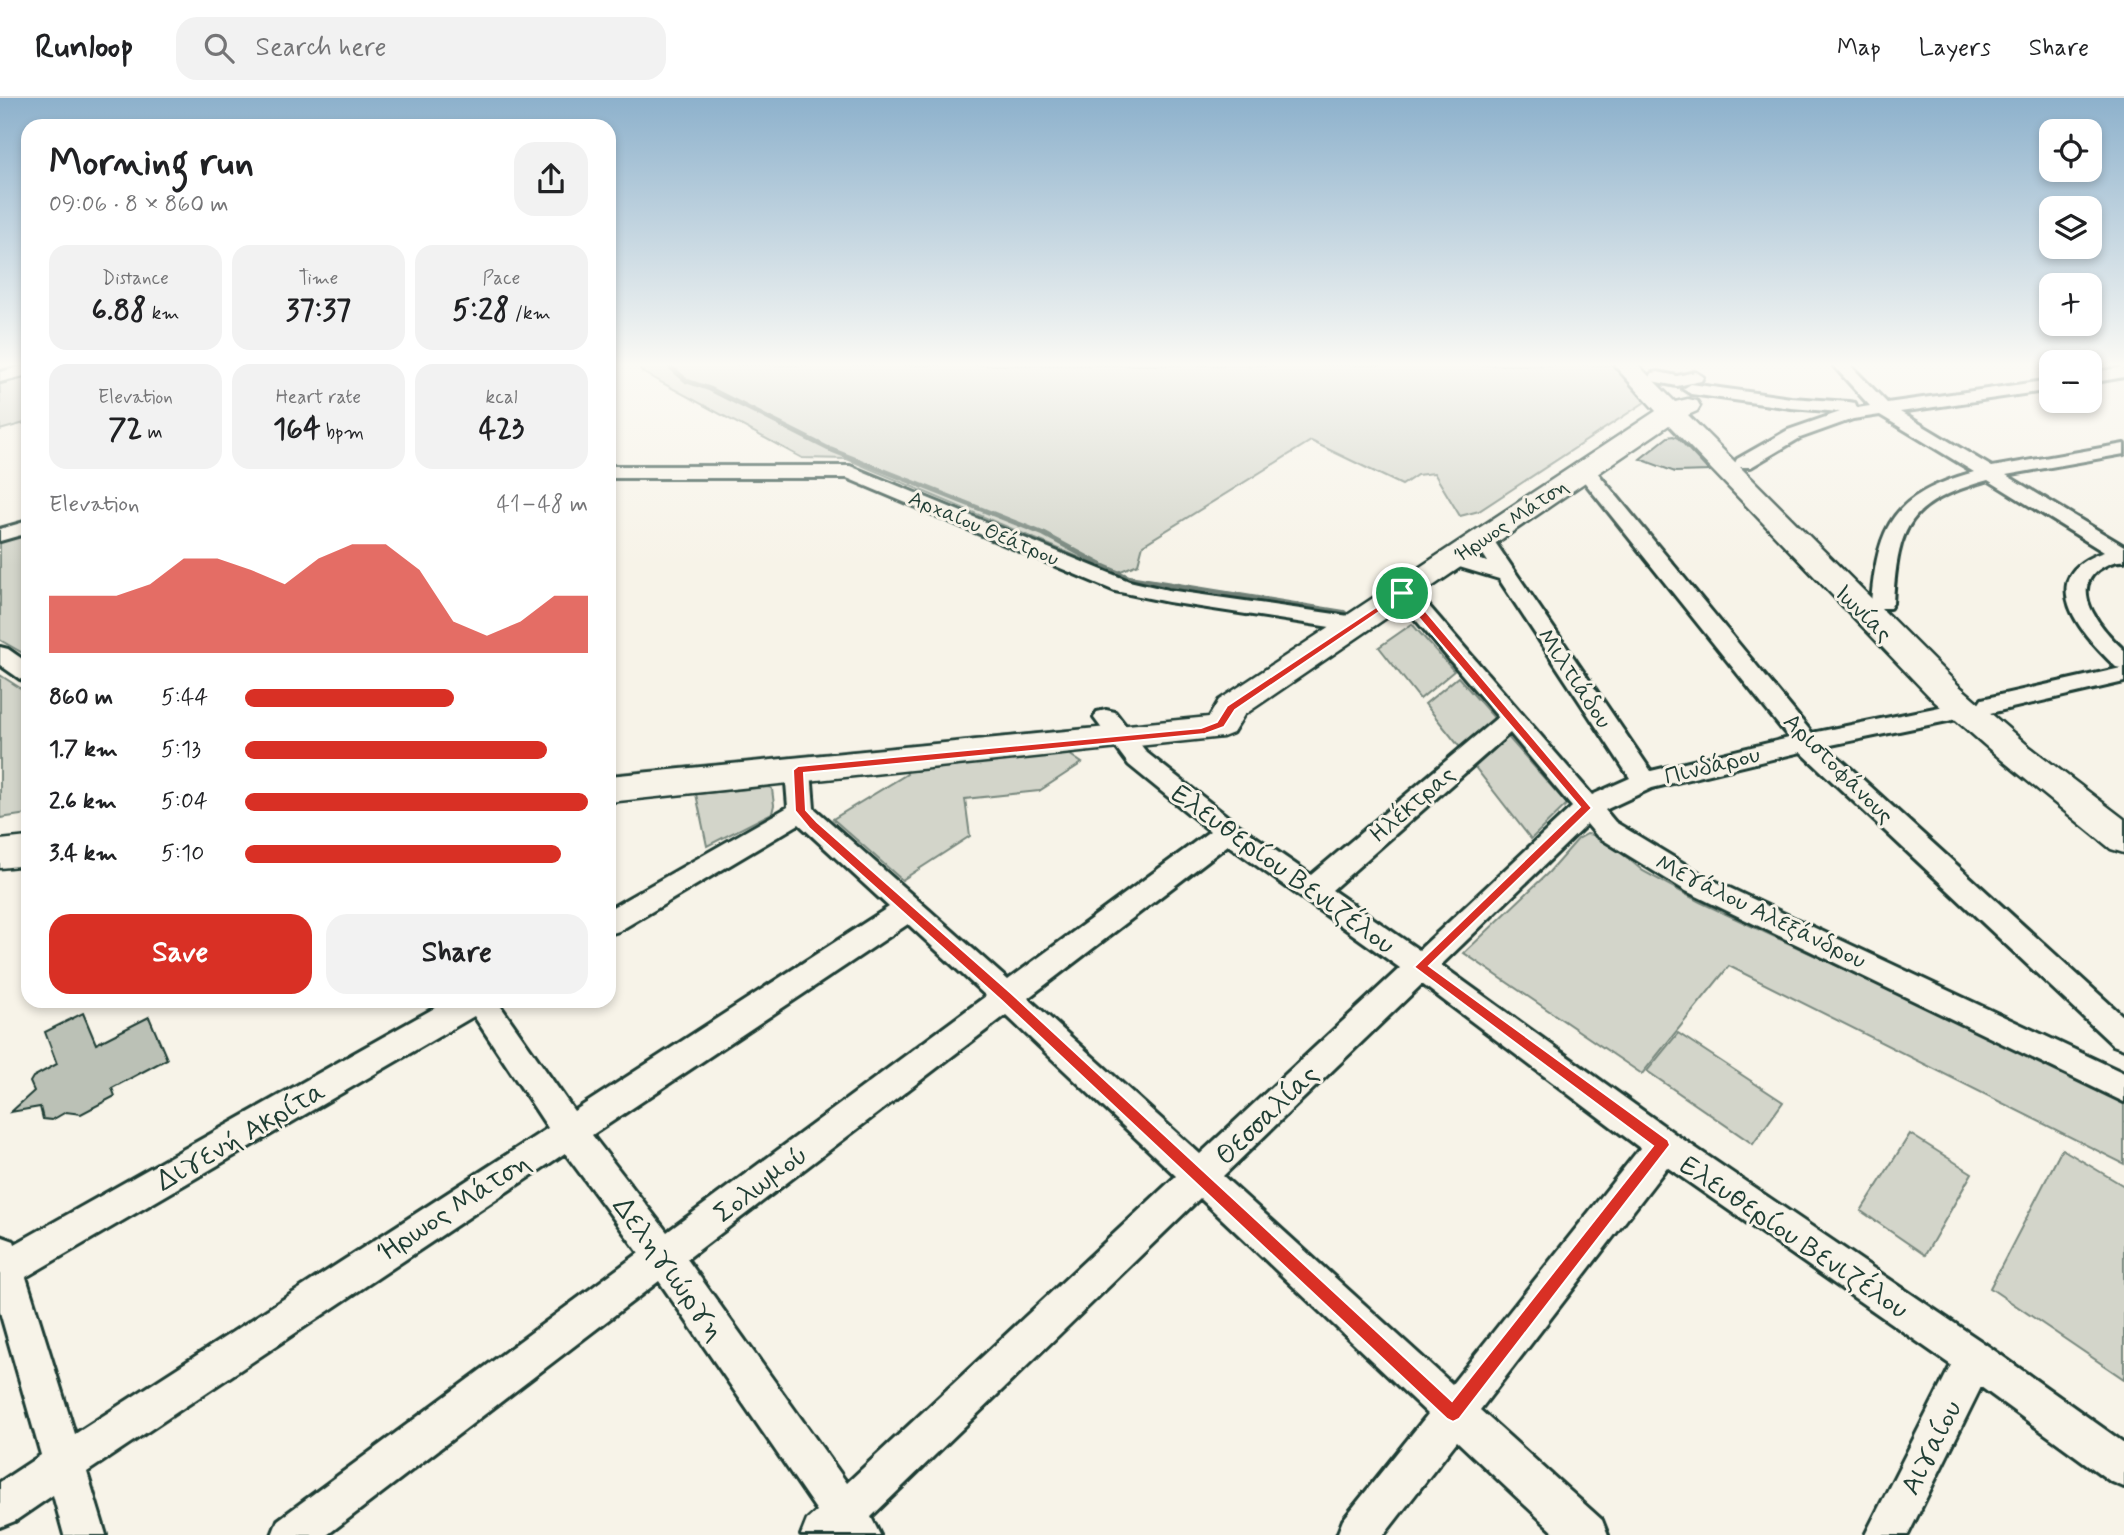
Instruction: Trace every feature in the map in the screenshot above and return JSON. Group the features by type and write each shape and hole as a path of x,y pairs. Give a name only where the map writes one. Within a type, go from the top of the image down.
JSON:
{"street":[{"name":"Ήρωος Μάτση","path":"1114,728 1202,731 1221,725 1231,708 1585,470 1634,432"},
{"name":"Ιωνίας","path":"1720,432 1744,463 1882,603 1977,707 2124,812"},
{"name":"Ιωνίας","path":"1720,432 1875,624 1977,707 2124,839"},
{"path":"1744,463 1798,432"},
{"path":"1920,432 2123,553"},
{"path":"1882,603 1889,550 1896,528 1906,514 1922,500 1940,490 1989,474 2124,449"},
{"name":"Αριστοφάνους","path":"1585,470 1806,743 2124,1036"},
{"name":"Αρχαίου Θεάτρου","path":"616,472 850,472 1123,586 1167,596 1356,624"},
{"path":"0,535 21,529"},
{"name":"Μιλτιάδου","path":"1483,539 1645,781"},
{"path":"2123,553 2089,566 2075,582 2074,590 2086,623 2124,662"},
{"path":"1453,559 1506,574"},
{"name":"Μεγάλου Αλεξάνδρου","path":"1402,593 1606,829 1696,884 2124,1088"},
{"path":"0,654 21,669"},
{"name":"Πινδάρου","path":"1587,808 1645,781 1806,743 2124,676"},
{"name":"Ηλέκτρας","path":"1313,890 1512,718"},
{"path":"616,765 1114,728"},
{"path":"616,788 798,770 1114,728"},
{"name":"Ελευθερίου Βενιζέλου","path":"1114,728 1138,759 1228,831 1421,967 1663,1145 1975,1359 2124,1467"},
{"path":"798,770 801,811 813,825 1007,997 1587,1535"},
{"name":"Θεσσαλίας","path":"841,1528 1200,1177 1587,808"},
{"path":"616,919 801,811"},
{"path":"0,829 21,827"},
{"name":"Σολωμού","path":"293,1535 1228,831"},
{"path":"0,854 21,852"},
{"name":"Ήρωος Μάτση","path":"0,1506 568,1130 909,909"},
{"name":"Διγενή Ακρίτα","path":"3,1260 461,1008"},
{"name":"Δεληγιώργη","path":"485,1008 568,1130 663,1256 841,1528"},
{"path":"1358,1535 1663,1145"},
{"path":"3,1260 86,1535"},
{"name":"Αιγαίου","path":"1886,1535 1975,1359"}],"shaded area":[{"path":"754,432 1599,432 1479,511 1460,516 1434,473 1417,475 1402,485 1311,441 1143,545 1138,564 1116,573 847,459 802,458"},
{"path":"21,535 21,652 0,640 0,542"},
{"path":"1412,624 1454,671 1420,699 1379,647"},
{"path":"0,675 21,688 21,815 0,818"},
{"path":"1458,677 1496,720 1462,750 1425,704"},
{"path":"1089,727 1095,729 616,778 616,773"},
{"path":"1508,737 1567,804 1531,839 1475,767"},
{"path":"1066,752 1082,763 1039,791 965,799 970,836 902,880 833,819 907,774 905,769"},
{"path":"769,787 772,789 774,805 772,813 707,846 696,794"},
{"path":"1587,834 1601,836 1643,871 1700,902 2124,1100 2124,1164 1729,966 1642,1074 1464,953 1549,872 1578,839"},
{"path":"1678,1033 1783,1102 1753,1144 1647,1071"},
{"path":"1910,1134 1972,1173 1925,1255 1861,1211"},
{"path":"2062,1149 2124,1186 2124,1379 1990,1288"}],"building":[{"path":"1673,436 1709,471 1675,472 1640,459"},
{"path":"83,1013 96,1044 149,1017 167,1059 112,1088 115,1096 81,1114 66,1112 52,1120 43,1119 40,1107 11,1112 34,1091 30,1082 33,1077 57,1064 45,1032"}],"waterway":[{"path":"795,432 829,449 1044,534 1101,565"},
{"path":"1097,564 1129,578 1344,613"}],"route":[{"path":"1402,593 1587,808 1421,967 1663,1145 1453,1413 1007,997 813,825 801,811 798,770 1202,731 1221,725 1231,708 1402,593"}]}
